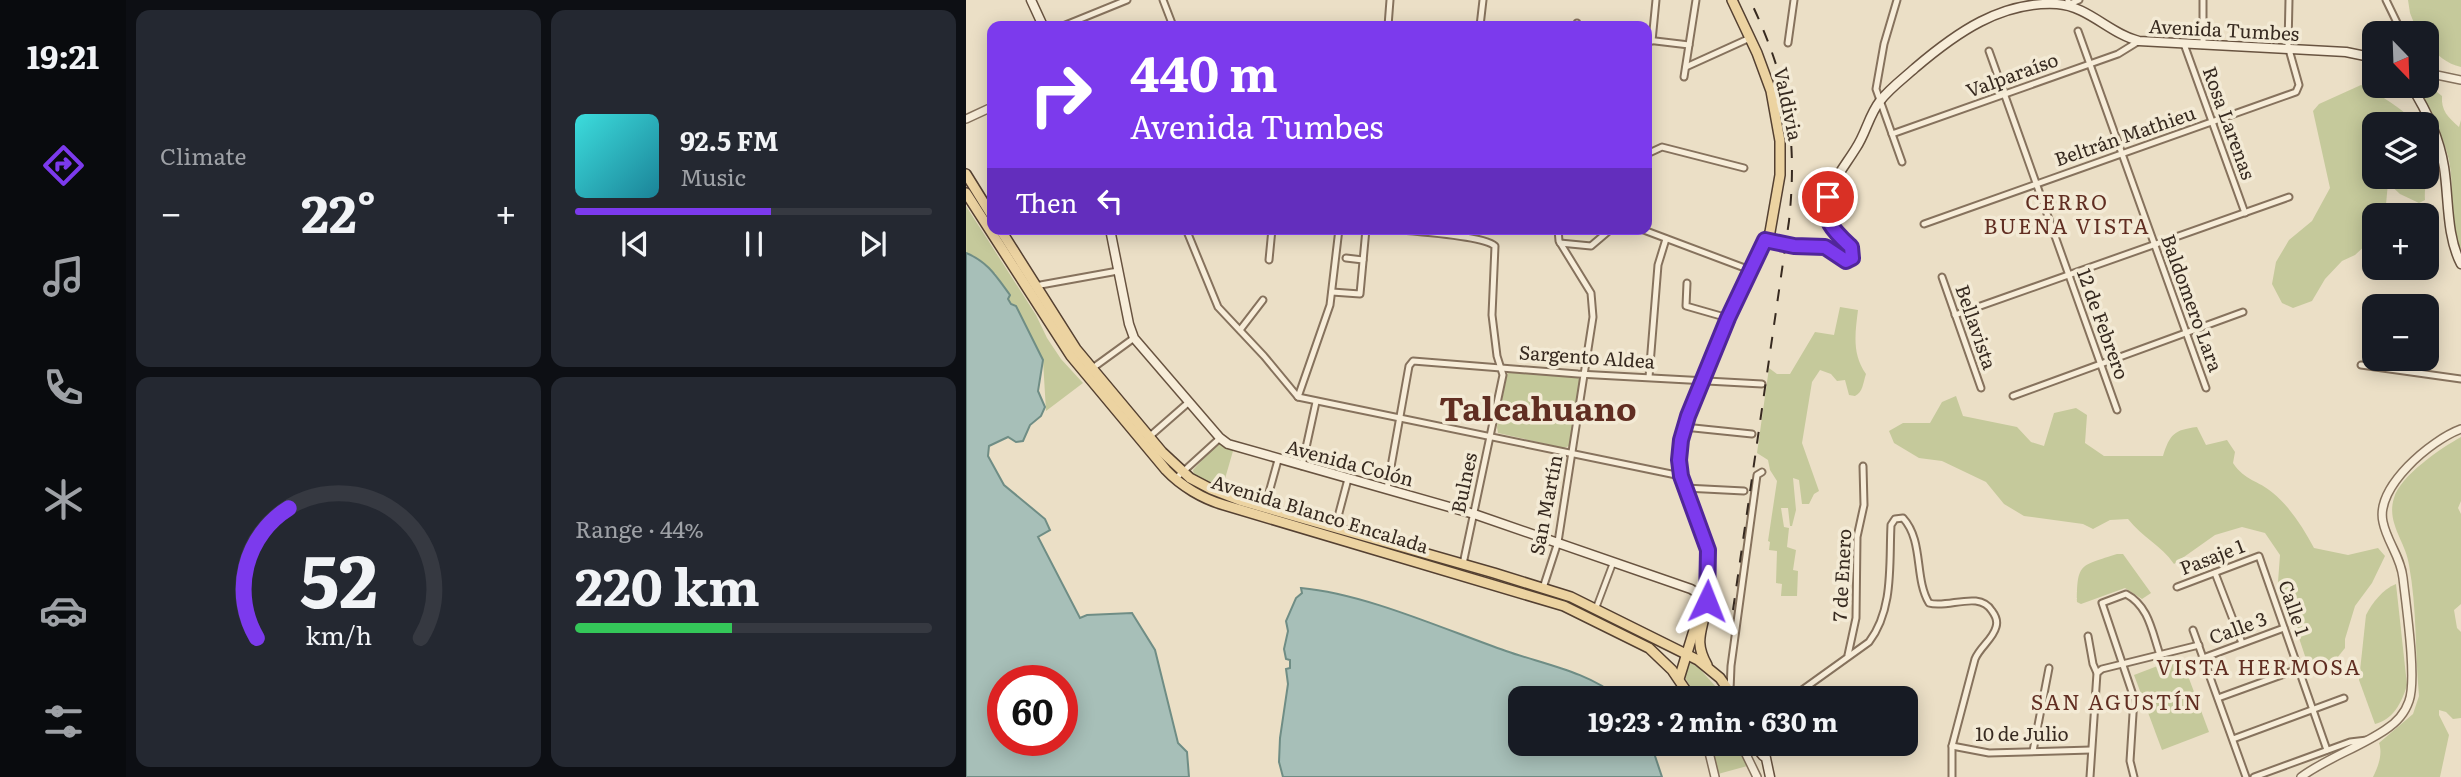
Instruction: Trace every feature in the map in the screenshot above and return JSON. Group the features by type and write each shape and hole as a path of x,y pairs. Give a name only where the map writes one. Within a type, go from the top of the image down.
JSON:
{"main road":[{"path":"1031,0 1042,21"},
{"name":"Valdivia","path":"1711,670 1699,645 1709,555 1681,476 1679,460 1684,427 1702,380 1772,225 1781,168 1780,141 1771,92 1732,0"},
{"path":"1765,240 1794,246 1825,247 1846,261 1852,258 1851,247 1829,225 1826,204 1832,187 1863,138 1881,100 1932,54 1986,18 2029,6 2068,3"},
{"name":"Avenida Tumbes","path":"2068,3 2120,34 2139,41 2362,55"},
{"path":"2418,98 2431,121 2441,150 2452,239 2461,264"},
{"path":"966,174 987,208"},
{"name":"Avenida Blanco Encalada","path":"966,193 987,226"},
{"name":"Avenida Blanco Encalada","path":"992,235 1046,320 1180,478 1322,534 1564,606 1643,644 1660,657 1683,686"},
{"name":"Avenida Blanco Encalada","path":"1004,235 1088,371 1149,436 1180,478"},
{"name":"Avenida Colón","path":"1111,235 1134,338 1220,438 1237,448 1474,514 1694,590 1704,599"},
{"name":"Avenida Blanco Encalada","path":"1266,513 1335,528 1544,587 1597,608 1686,654 1711,670 1726,686"},
{"path":"1322,534 1335,528"},
{"path":"1463,564 1466,577"},
{"path":"1532,596 1544,587"},
{"name":"Valdivia","path":"1679,679 1704,599"},
{"path":"1763,756 1768,765"},
{"path":"1766,756 1770,777"}],"street":[{"path":"1074,21 1127,0"},
{"path":"1163,0 1171,21"},
{"path":"1388,21 1390,0"},
{"path":"1481,21 1483,0"},
{"path":"1652,23 1656,0"},
{"path":"1684,77 1696,0"},
{"path":"1788,44 1794,0"},
{"path":"1897,0 1876,81 1876,92 1902,162"},
{"path":"2068,3 2080,0"},
{"path":"2203,0 2203,45"},
{"path":"2289,0 2289,50"},
{"path":"2386,0 2396,21"},
{"name":"Baldomero Lara","path":"2078,31 2206,388"},
{"path":"1686,67 1750,38"},
{"path":"1652,40 1689,45"},
{"name":"Valparaíso","path":"1892,134 2090,64 2124,51 2139,41"},
{"name":"Rosa Larenas","path":"2184,44 2245,213"},
{"name":"Beltrán Mathieu","path":"1924,224 2297,91 2299,85 2289,50"},
{"name":"12 de Febrero","path":"1989,51 2117,410"},
{"path":"2440,75 2461,80"},
{"path":"966,119 987,109"},
{"path":"1652,152 1662,147 1744,168"},
{"path":"1955,315 2289,197"},
{"path":"1652,233 1750,270"},
{"path":"1188,235 1216,304 1298,397 1681,476"},
{"path":"1269,260 1271,235"},
{"path":"1298,397 1327,315 1338,235"},
{"path":"1332,292 1360,295 1365,235"},
{"name":"Bulnes","path":"1450,235 1494,244 1492,315 1497,356 1503,375 1463,564"},
{"name":"San Martín","path":"1544,587 1558,542 1593,322 1593,296 1560,243 1559,235"},
{"path":"1560,243 1591,246 1604,235"},
{"path":"1649,377 1657,272 1666,239"},
{"path":"1346,258 1363,260"},
{"path":"1035,285 1118,271"},
{"name":"Bellavista","path":"1942,277 1981,388"},
{"path":"1687,283 1686,306 1728,318"},
{"path":"1240,330 1263,300"},
{"path":"2013,396 2243,312"},
{"path":"1088,371 1134,338"},
{"name":"Sargento Aldea","path":"1401,417 1411,362 1762,384"},
{"path":"2361,365 2461,380"},
{"path":"1149,436 1189,402"},
{"path":"1302,466 1316,402"},
{"path":"1387,489 1401,417"},
{"path":"1684,427 1752,434"},
{"path":"2301,777 2336,755 2389,728 2408,703 2411,690 2403,572 2383,523 2384,500 2393,484 2429,447 2446,435 2461,429"},
{"path":"1180,478 1220,438"},
{"path":"1266,513 1278,460"},
{"name":"7 de Enero","path":"1848,655 1856,612 1857,537 1864,505 1863,466"},
{"path":"1732,686 1731,666 1757,475 1762,472"},
{"path":"1335,528 1348,479"},
{"path":"1685,488 1744,491"},
{"path":"1807,686 1869,642 1880,625 1886,601 1891,525 1895,519 1903,518 1908,523 1914,541 1924,593 1929,603 1977,601 1991,608 1997,620 1995,629 1975,659 1952,746 1952,777"},
{"name":"Pasaje 1","path":"2177,587 2259,556"},
{"name":"Calle 1","path":"2259,556 2327,750"},
{"path":"1597,608 1614,562"},
{"path":"2215,573 2242,643"},
{"path":"2134,777 2130,761 2134,701 2102,603 2126,594 2141,604 2160,655"},
{"name":"Calle 3","path":"2203,658 2284,628"},
{"path":"2193,629 2246,777"},
{"path":"2088,636 2093,664 2098,673 2090,777"},
{"path":"2098,673 2199,645"},
{"path":"1722,681 1731,666"},
{"path":"2033,751 2049,668"},
{"path":"2218,698 2298,669"},
{"path":"2233,739 2344,698"},
{"path":"2254,777 2350,742 2367,740"},
{"name":"10 de Julio","path":"1952,746 1984,753 2091,750"},
{"path":"1710,756 1715,777"},
{"path":"1747,756 1757,777"},
{"path":"1754,756 1757,777"}],"green space":[{"path":"2408,0 2461,0 2461,67 2440,56 2440,21 2413,21"},
{"path":"2361,85 2362,98 2384,98 2404,112 2362,112 2362,189 2387,189 2386,203 2362,203 2362,248 2342,261 2325,279 2312,301 2293,308 2282,303 2272,284 2276,262 2289,240 2312,221 2330,188 2313,111 2319,104"},
{"path":"2440,94 2446,113 2459,127 2461,120 2461,252 2454,230 2451,171 2439,132 2439,112 2430,112 2422,98 2440,98"},
{"path":"2395,189 2425,189 2425,200 2419,203"},
{"path":"966,206 1036,315 1047,338 1061,359 1083,383 1046,411 1043,360 1016,306 1008,299 1009,294 995,273 966,274"},
{"path":"1840,307 1858,310 1858,359 1866,374 1861,390 1855,396 1849,395 1845,380 1837,381 1831,374 1820,370 1812,382 1802,443 1819,491 1814,494 1809,504 1802,504 1799,480 1793,478 1796,510 1792,526 1788,508 1781,508 1784,527 1789,528 1787,547 1796,550 1793,570 1798,571 1797,596 1781,596 1782,584 1776,583 1777,551 1769,550 1768,541 1777,481 1770,470 1768,460 1757,453 1769,368 1777,374 1790,374 1815,332 1834,335"},
{"path":"1512,371 1576,376 1580,380 1569,446 1564,448 1498,433 1507,374"},
{"path":"1956,396 1963,416 2017,427 2031,442 2044,446 2054,413 2076,408 2087,415 2085,443 2104,456 2163,456 2174,434 2197,427 2206,445 2227,440 2235,452 2233,463 2285,505 2314,548 2348,555 2378,548 2385,556 2372,583 2355,606 2345,648 2337,658 2323,666 2306,659 2278,582 2280,555 2265,533 2242,527 2215,535 2174,564 2128,519 2110,520 2093,529 2083,524 2024,516 2004,504 1986,482 1942,461 1919,458 1894,443 1889,431 1903,423 1930,423 1942,402"},
{"path":"2461,437 2461,501 2458,508 2461,514 2461,604 2454,610 2457,628 2461,632 2461,718 2453,719 2446,712 2439,710 2449,735 2440,777 2373,777 2380,756 2379,743 2413,714 2419,696 2412,581 2407,557 2394,524 2394,498 2413,472"},
{"path":"1219,442 1233,451 1222,489 1194,475 1193,470"},
{"path":"2123,554 2151,593 2142,599 2125,588 2081,604 2077,602 2080,572 2089,564"},
{"path":"2396,584 2407,685 2396,709 2387,719 2375,724 2359,680 2366,615 2378,597"},
{"path":"2181,657 2209,732 2162,750 2134,675"},
{"path":"1688,662 1698,667 1715,686 1690,686 1684,676"},
{"path":"1714,756 1745,756 1751,765 1718,774"}],"water":[{"path":"966,253 986,265 1010,295 1008,299 1016,306 1043,360 1038,391 1045,407 1041,416 1030,425 1023,441 1016,442 1008,437 989,446 988,456 1004,485 1045,519 1050,530 1038,537 1080,618 1087,615 1132,613 1155,650 1178,743 1187,752 1189,777 966,777"},
{"path":"1301,588 1352,597 1594,682 1601,686 1508,686 1508,756 1655,756 1662,777 1283,777 1279,762 1280,738 1288,684 1286,669 1290,668 1290,660 1286,659 1284,649 1288,631 1286,621 1296,598 1302,593"}],"railway":[{"path":"1733,610 1789,221 1792,161 1787,108 1781,82 1763,28 1750,0"}],"district":[{"name":"CERRO BUENA VISTA","path":"2067,215"},
{"name":"Talcahuano","path":"1538,409"},
{"name":"VISTA HERMOSA","path":"2259,668"},
{"name":"SAN AGUSTÍN","path":"2117,703"}],"route":[{"path":"1707,601 1708,550 1680,471 1681,440 1685,422 1728,318 1765,240 1794,246 1825,247 1843,260 1852,258 1851,247 1835,233 1828,221 1828,197"}]}
